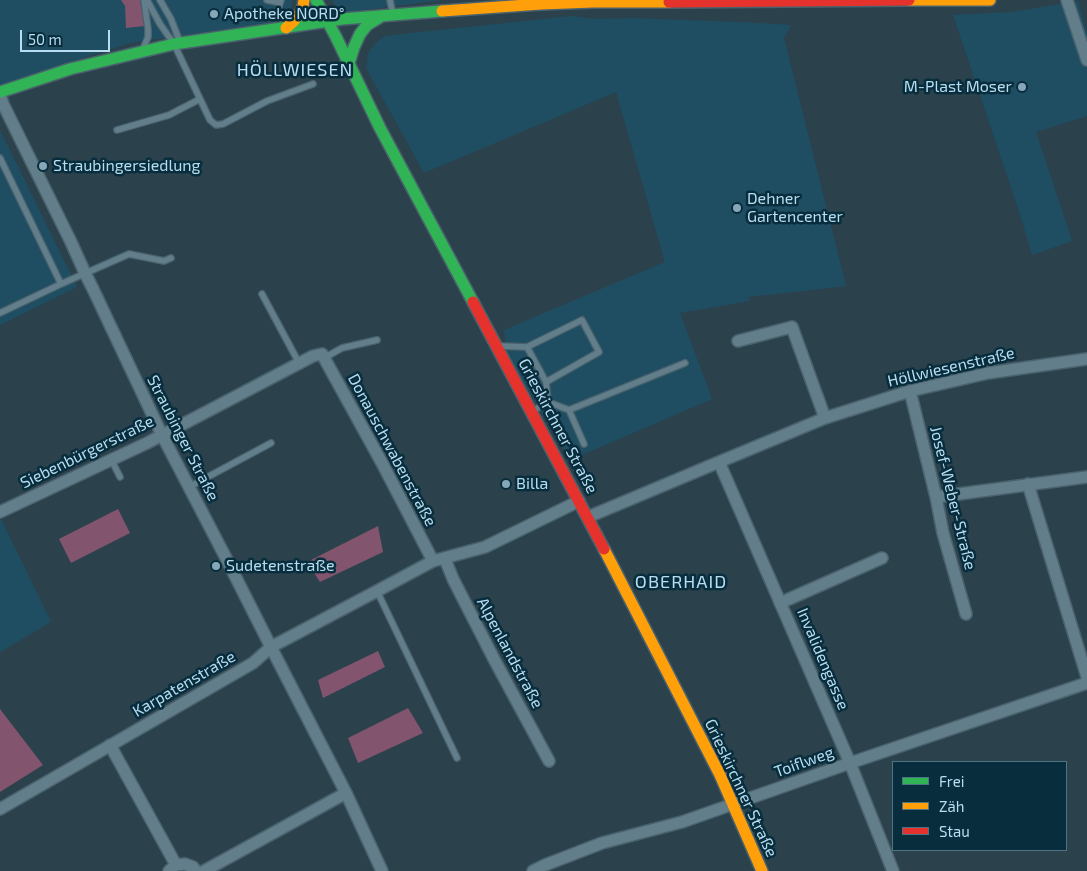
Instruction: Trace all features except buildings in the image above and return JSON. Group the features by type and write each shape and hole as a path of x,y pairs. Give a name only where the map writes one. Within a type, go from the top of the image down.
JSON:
{"main road":[{"path":"286,28 300,13 304,0"},
{"name":"Grieskirchner Straße","path":"316,0 380,128 588,517 720,775 762,871"},
{"path":"0,93 70,69 177,44 342,19 387,16 464,5 593,2 990,0"},
{"path":"349,63 360,34 367,24 387,16"}],"street":[{"path":"1067,0 1087,60"},
{"name":"Straubinger Straße","path":"0,93 3,104 71,242 162,435 346,793 382,871"},
{"path":"738,341 792,326 825,418"},
{"name":"Siebenbürgerstraße","path":"0,512 162,435 313,356 323,356"},
{"name":"Donauschwabenstraße","path":"323,356 382,463 439,560"},
{"name":"Höllwiesenstraße","path":"588,517 825,418 910,391 988,373 1087,359"},
{"name":"Josef-Weber-Straße","path":"910,391 943,534 966,614"},
{"name":"Invalidengasse","path":"719,462 850,763 893,871"},
{"path":"936,497 1087,477"},
{"path":"1028,484 1087,677"},
{"path":"271,647 439,560 485,547 579,501"},
{"path":"780,602 882,558"},
{"name":"Alpenlandstraße","path":"439,560 453,579 549,761"},
{"name":"Karpatenstraße","path":"0,809 254,663 271,647"},
{"name":"Toiflweg","path":"533,871 602,843 682,822 1087,683"},
{"path":"110,745 172,868 186,864 193,867 196,871"},
{"path":"204,871 346,793"}],"lane":[{"path":"141,52 148,37 144,0"},
{"path":"148,0 160,24 177,44"},
{"path":"160,0 171,19 177,44 200,99 210,120 216,125 223,124 266,101 313,84"},
{"path":"267,0 277,2 281,0"},
{"path":"253,12 272,15 277,13 281,0"},
{"path":"387,16 390,0"},
{"path":"117,130 168,115 200,99"},
{"path":"0,158 61,284"},
{"path":"0,312 129,254 164,261 171,258"},
{"path":"262,294 299,363"},
{"path":"497,346 527,347 582,320 599,352 546,382"},
{"path":"323,356 342,348 377,340"},
{"path":"527,347 546,382 548,402"},
{"path":"548,402 569,410 684,363"},
{"path":"531,412 548,402"},
{"path":"569,410 584,444"},
{"path":"189,486 271,443"},
{"path":"111,459 120,477"},
{"path":"377,591 457,758"}],"shaded area":[{"path":"0,0 292,0 292,5 280,21 130,43 0,85"},
{"path":"121,0 140,0 145,26 126,28 125,6"},
{"path":"332,0 443,0 339,13"},
{"path":"1078,1 1087,33 1087,116 1036,132 1072,241 1032,255 953,15 1012,12"},
{"path":"572,16 594,19 629,18 791,25 784,38 846,286 749,297 749,301 680,313 712,399 570,460 508,356 504,330 665,262 616,92 424,173 366,68 368,53 384,36"},
{"path":"0,130 77,287 0,325"},
{"path":"118,509 130,533 71,563 59,539"},
{"path":"0,520 51,622 0,652"},
{"path":"378,526 383,552 320,582 307,562"},
{"path":"378,651 385,667 323,698 318,680"},
{"path":"408,708 423,733 358,763 348,738"},
{"path":"0,709 43,765 0,792"}],"traffic: fast":[{"path":"316,0 380,128 473,302"},
{"path":"0,92 70,69 174,44 342,19 442,11"},
{"path":"349,63 360,34 367,25 380,17"}],"traffic: slow":[{"path":"286,28 300,13 304,0"},
{"path":"909,0 990,0"},
{"path":"442,11 541,4 669,2"},
{"path":"604,549 720,775 762,871"}],"traffic: jam":[{"path":"669,2 909,0"},
{"path":"473,302 604,549"}],"place":[{"name":"Apotheke NORD°","path":"214,14"},
{"name":"M-Plast Moser","path":"1022,87"},
{"name":"Straubingersiedlung","path":"43,166"},
{"name":"Dehner Gartencenter","path":"737,208"},
{"name":"Billa","path":"506,484"},
{"name":"Sudetenstraße","path":"216,566"}],"district":[{"name":"HÖLLWIESEN","path":"295,70"},
{"name":"OBERHAID","path":"681,582"}]}
